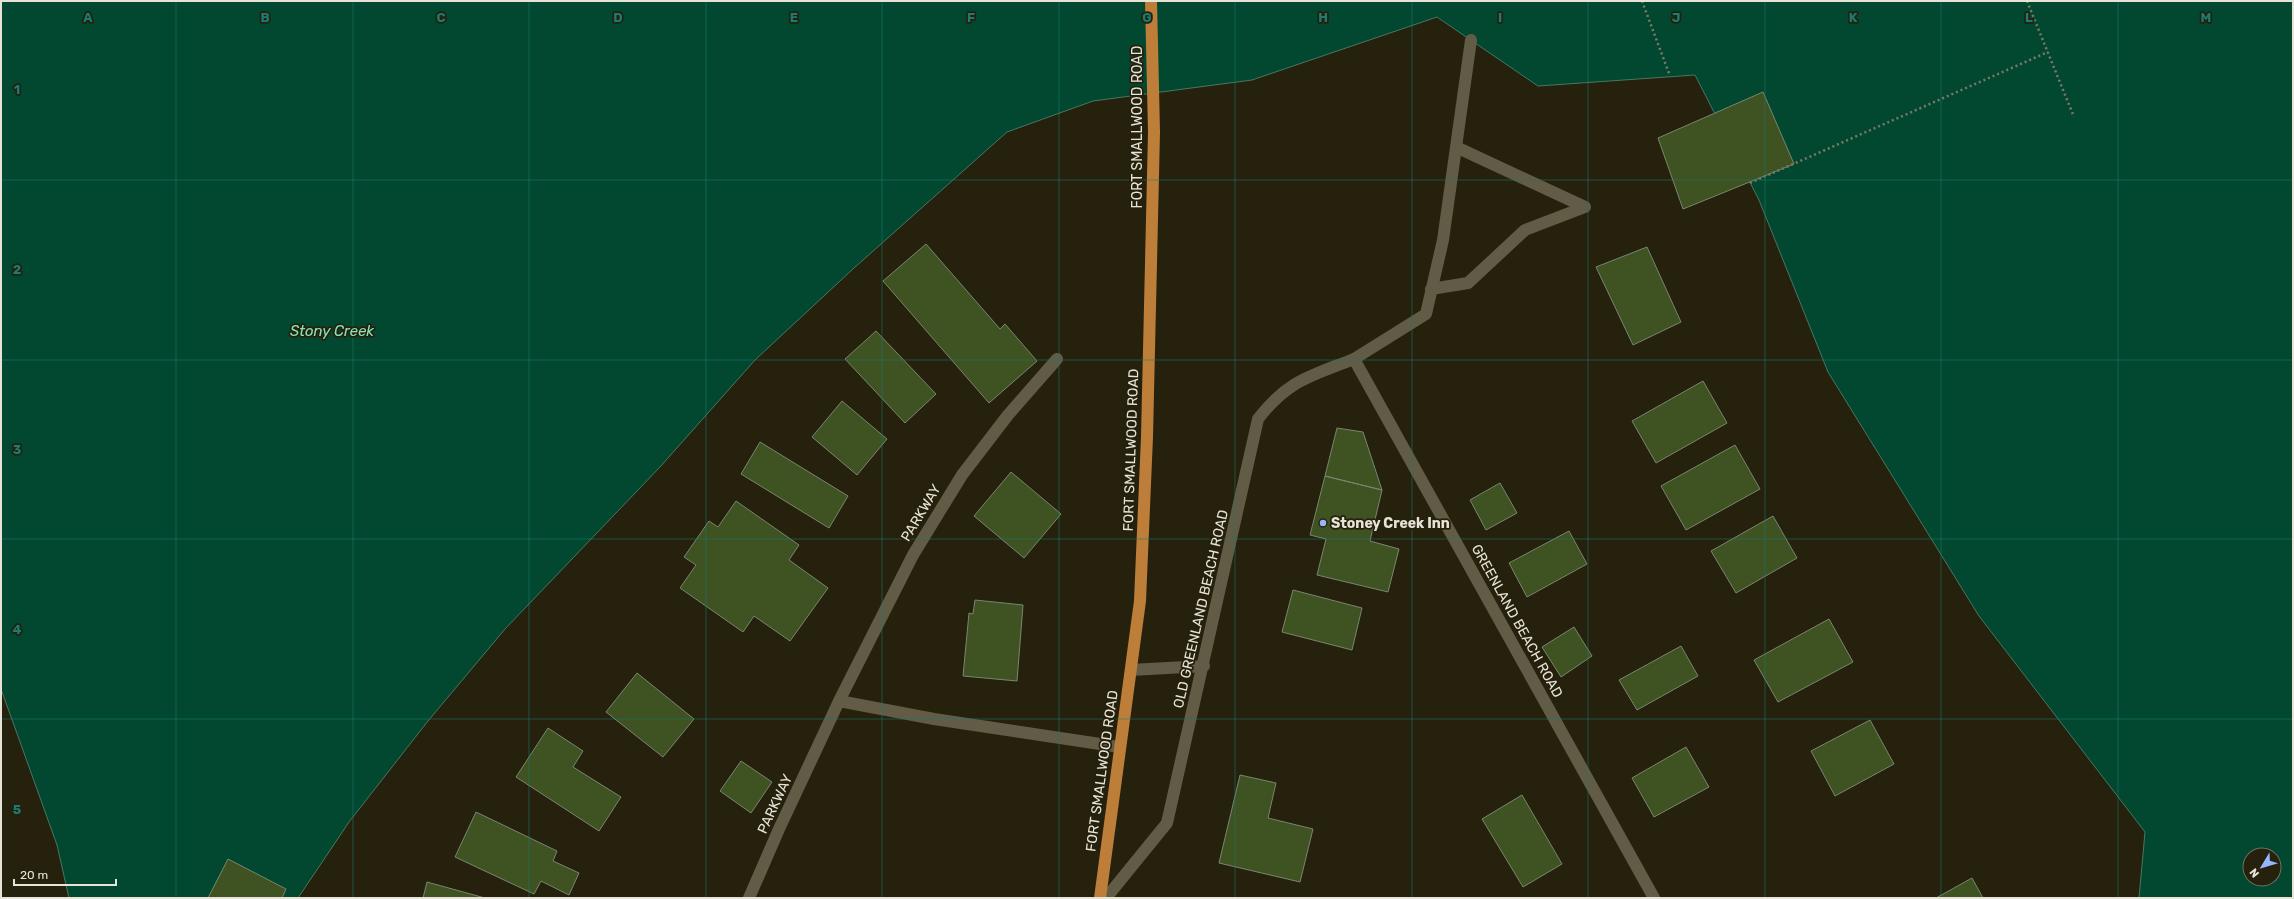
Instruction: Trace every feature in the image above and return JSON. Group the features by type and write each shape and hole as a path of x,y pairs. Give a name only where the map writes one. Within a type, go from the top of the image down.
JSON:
{"main road":[{"name":"FORT SMALLWOOD ROAD","path":"1100,898 1140,601 1147,437 1154,132 1152,1"}],"street":[{"name":"OLD GREENLAND BEACH ROAD","path":"1106,898 1167,823 1204,666 1258,418 1273,400 1297,381 1354,359 1426,314 1443,240 1471,40"},
{"path":"1432,289 1468,283 1525,230 1585,207 1456,147"},
{"name":"PARKWAY","path":"749,898 779,828 840,701 914,555 962,475 1008,415 1057,359"},
{"name":"GREENLAND BEACH ROAD","path":"1354,359 1654,898"},
{"path":"1131,670 1204,666"},
{"path":"840,701 934,719 1120,746"}],"path":[{"path":"1642,1 1670,76"},
{"path":"2027,1 2074,117"},
{"path":"1750,182 2048,52"}],"water":[{"name":"Stony Creek","path":"1,1 2293,1 2293,898 2139,898 2145,832 1979,616 1828,372 1759,200 1695,75 1538,86 1437,17 1252,80 1093,101 1007,132 854,268 755,360 660,467 505,629 428,721 349,822 298,898 69,898 57,845 1,689"}],"building":[{"path":"1763,92 1794,164 1683,209 1658,138"},
{"path":"926,244 1000,329 1005,324 1037,361 989,403 883,281"},
{"path":"1647,247 1681,322 1633,345 1596,267"},
{"path":"876,331 936,394 905,423 845,359"},
{"path":"1703,381 1727,423 1656,463 1632,421"},
{"path":"842,401 887,439 857,475 812,437"},
{"path":"1337,428 1363,432 1382,490 1325,476"},
{"path":"760,442 848,496 829,528 741,474"},
{"path":"1735,445 1760,489 1686,530 1661,486"},
{"path":"1011,472 1061,514 1024,558 974,516"},
{"path":"1325,476 1382,490 1370,541 1399,549 1388,592 1317,575 1326,539 1310,535"},
{"path":"1500,483 1517,513 1486,530 1470,500"},
{"path":"736,501 799,545 789,560 828,588 790,641 754,616 743,632 680,588 696,565 684,557 709,521 718,527"},
{"path":"1773,516 1797,558 1736,593 1711,551"},
{"path":"1569,531 1587,564 1527,597 1509,563"},
{"path":"1293,590 1362,608 1352,650 1282,632"},
{"path":"975,600 1023,605 1017,681 963,676 969,613 973,614"},
{"path":"1829,619 1853,662 1778,702 1754,660"},
{"path":"1574,627 1592,656 1561,677 1542,647"},
{"path":"1681,646 1698,676 1637,710 1619,680"},
{"path":"637,673 694,719 663,757 606,712"},
{"path":"1870,720 1894,764 1835,796 1811,751"},
{"path":"548,728 583,751 573,767 621,797 599,831 516,777"},
{"path":"1686,747 1709,787 1654,817 1632,778"},
{"path":"741,761 772,782 751,813 720,791"},
{"path":"1240,775 1276,783 1268,818 1313,829 1300,882 1219,863"},
{"path":"1522,795 1562,864 1523,887 1482,819"},
{"path":"476,812 557,851 553,861 579,873 569,895 541,881 534,894 455,857"},
{"path":"228,859 286,889 282,898 208,898"},
{"path":"1972,878 1983,898 1936,898"},
{"path":"427,882 485,898 423,898"}],"place":[{"name":"Stoney Creek Inn","path":"1323,523"}]}
